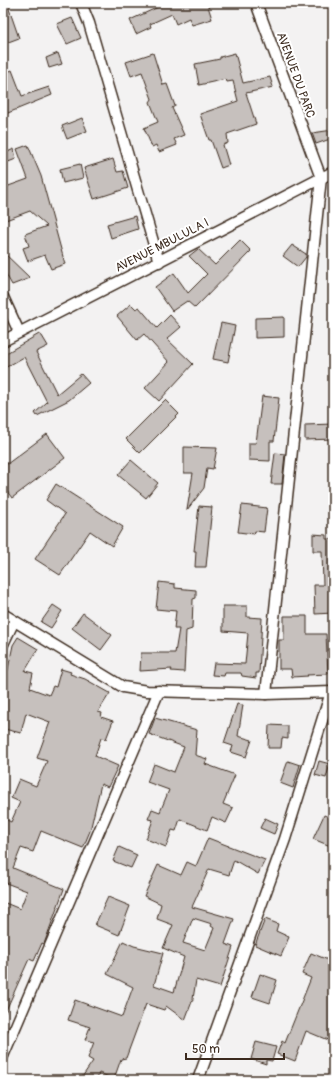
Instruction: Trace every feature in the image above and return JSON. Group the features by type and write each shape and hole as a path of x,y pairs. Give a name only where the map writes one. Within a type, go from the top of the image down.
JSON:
{"street":[{"path":"81,3 159,262"},
{"name":"AVENUE DU PARC","path":"256,3 321,178"},
{"name":"AVENUE MBULULA I","path":"3,341 333,172"},
{"path":"266,694 321,178"},
{"path":"3,297 19,332"},
{"path":"3,614 123,687 159,691 266,694 332,692 282,846 198,1080"},
{"path":"3,644 14,621"},
{"path":"3,1056 159,691"}],"building":[{"path":"3,3 7,3 19,38 3,44"},
{"path":"167,3 207,3 212,19 192,25 189,18 176,24 172,14 150,24 151,27 136,34 130,20"},
{"path":"72,18 81,38 67,44 57,24"},
{"path":"58,53 62,64 49,68 46,58"},
{"path":"153,53 163,85 167,84 175,106 172,108 184,135 174,139 177,145 159,152 156,145 152,147 144,128 158,122 150,102 152,99 142,72 131,76 126,62"},
{"path":"235,53 243,83 270,77 273,87 246,93 256,124 227,134 228,143 223,145 229,165 221,168 200,114 238,101 233,81 227,82 226,79 199,85 195,64 220,59 220,57"},
{"path":"12,70 22,96 49,87 52,95 3,115 3,74"},
{"path":"82,118 87,131 67,139 62,126"},
{"path":"333,130 333,138 316,144 312,133"},
{"path":"28,145 41,176 65,264 51,269 45,255 28,261 23,248 29,246 25,234 47,226 30,211 3,221 3,188 28,179 17,149"},
{"path":"14,149 16,159 3,164 3,154"},
{"path":"113,159 117,172 123,171 128,188 94,199 84,168"},
{"path":"80,164 83,178 63,183 60,169"},
{"path":"135,216 138,229 111,238 107,224"},
{"path":"240,240 251,251 195,308 187,301 172,311 155,287 174,273 188,293 207,274 189,256 198,249 215,265"},
{"path":"292,245 306,254 306,257 298,267 283,256"},
{"path":"3,252 30,278 12,285 3,269"},
{"path":"131,304 136,309 139,307 157,328 170,315 181,327 167,339 193,364 159,401 145,388 169,362 144,334 137,340 117,316"},
{"path":"284,317 284,337 255,338 255,318"},
{"path":"221,323 235,326 228,362 213,359"},
{"path":"39,334 48,346 36,352 57,394 81,374 89,383 69,400 37,416 35,413 47,402 24,357 3,369 3,355"},
{"path":"262,396 279,398 274,441 270,441 270,461 249,460 249,443 256,443"},
{"path":"165,400 179,414 140,453 126,439"},
{"path":"333,424 333,439 305,440 305,425"},
{"path":"47,434 65,458 12,498 3,486 3,467"},
{"path":"184,447 217,448 213,469 207,468 204,488 187,510 193,473 184,473"},
{"path":"275,453 285,454 282,484 271,484"},
{"path":"131,460 158,483 146,498 118,475"},
{"path":"56,484 123,527 112,546 90,531 60,575 35,559 65,514 46,500"},
{"path":"242,505 267,508 264,532 255,531 254,534 238,532"},
{"path":"199,506 212,507 206,567 195,567 196,551 194,551"},
{"path":"313,534 326,535 326,539 333,539 333,613 315,614 314,585 323,585 322,551 313,551"},
{"path":"159,582 175,584 175,588 196,590 196,598 193,599 192,629 186,631 184,672 171,671 172,669 140,671 141,653 175,653 179,629 174,629 176,611 156,609"},
{"path":"53,605 62,611 51,628 41,622"},
{"path":"223,606 247,606 247,617 262,618 259,673 256,673 256,678 242,676 241,673 225,673 224,676 212,675 214,663 245,664 248,633 223,631"},
{"path":"83,613 112,635 101,650 72,628"},
{"path":"284,616 307,616 307,634 326,634 328,674 292,677 291,669 279,669 279,640 284,640"},
{"path":"18,637 38,649 25,671 33,673 30,688 49,695 53,686 56,687 61,669 71,672 70,674 85,679 110,693 98,712 102,713 101,717 113,721 106,739 101,738 95,756 118,766 108,787 101,784 90,831 83,848 41,831 33,852 21,848 13,868 64,889 44,944 42,943 34,961 29,959 3,1017 3,902 20,909 27,891 6,883 3,890 3,818 11,822 20,802 11,798 19,779 36,786 47,761 37,758 50,722 26,713 21,733 4,729 6,723 3,723 3,693 13,645"},
{"path":"237,704 243,705 238,736 252,740 246,757 231,752 233,746 224,743"},
{"path":"155,718 197,730 195,755 207,759 205,764 235,775 223,804 233,808 226,823 212,817 207,830 180,819 176,831 172,830 166,847 146,839 153,820 148,819 152,809 160,812 169,790 147,782 154,764 174,772 184,747 149,734"},
{"path":"269,725 288,726 288,739 282,738 281,748 268,748"},
{"path":"288,761 300,765 293,788 280,783"},
{"path":"319,761 330,764 326,778 315,775"},
{"path":"324,815 333,819 333,847 313,839"},
{"path":"265,818 278,824 274,834 260,828"},
{"path":"208,838 265,860 258,874 234,860 229,875 209,869 192,907 234,919 225,944 233,947 220,987 196,980 193,999 185,1020 166,1006 164,1010 146,1004 126,1058 121,1059 114,1079 99,1073 97,1080 80,1080 93,1061 88,1058 94,1042 85,1040 90,1027 68,1020 75,1000 122,1017 133,987 107,974 123,941 134,946 163,953 154,985 174,992 184,957 163,948 173,925 157,919 161,904 144,896 158,865 181,875 187,862 196,866","holes":["193,918 212,924 211,926 214,928 205,950 183,943"]},
{"path":"119,847 137,855 131,868 113,861"},
{"path":"108,897 130,906 119,935 95,925"},
{"path":"265,919 278,924 276,931 289,937 281,956 255,945"},
{"path":"311,953 333,962 333,1033 330,1041 306,1031 295,1061 277,1054 282,1041 285,1043 311,978 302,974"},
{"path":"260,974 277,980 270,1003 252,997"},
{"path":"256,1042 276,1047 272,1061 266,1060 266,1064 251,1059"}],"railway":[{"path":"3,1075 9,1080"}]}
